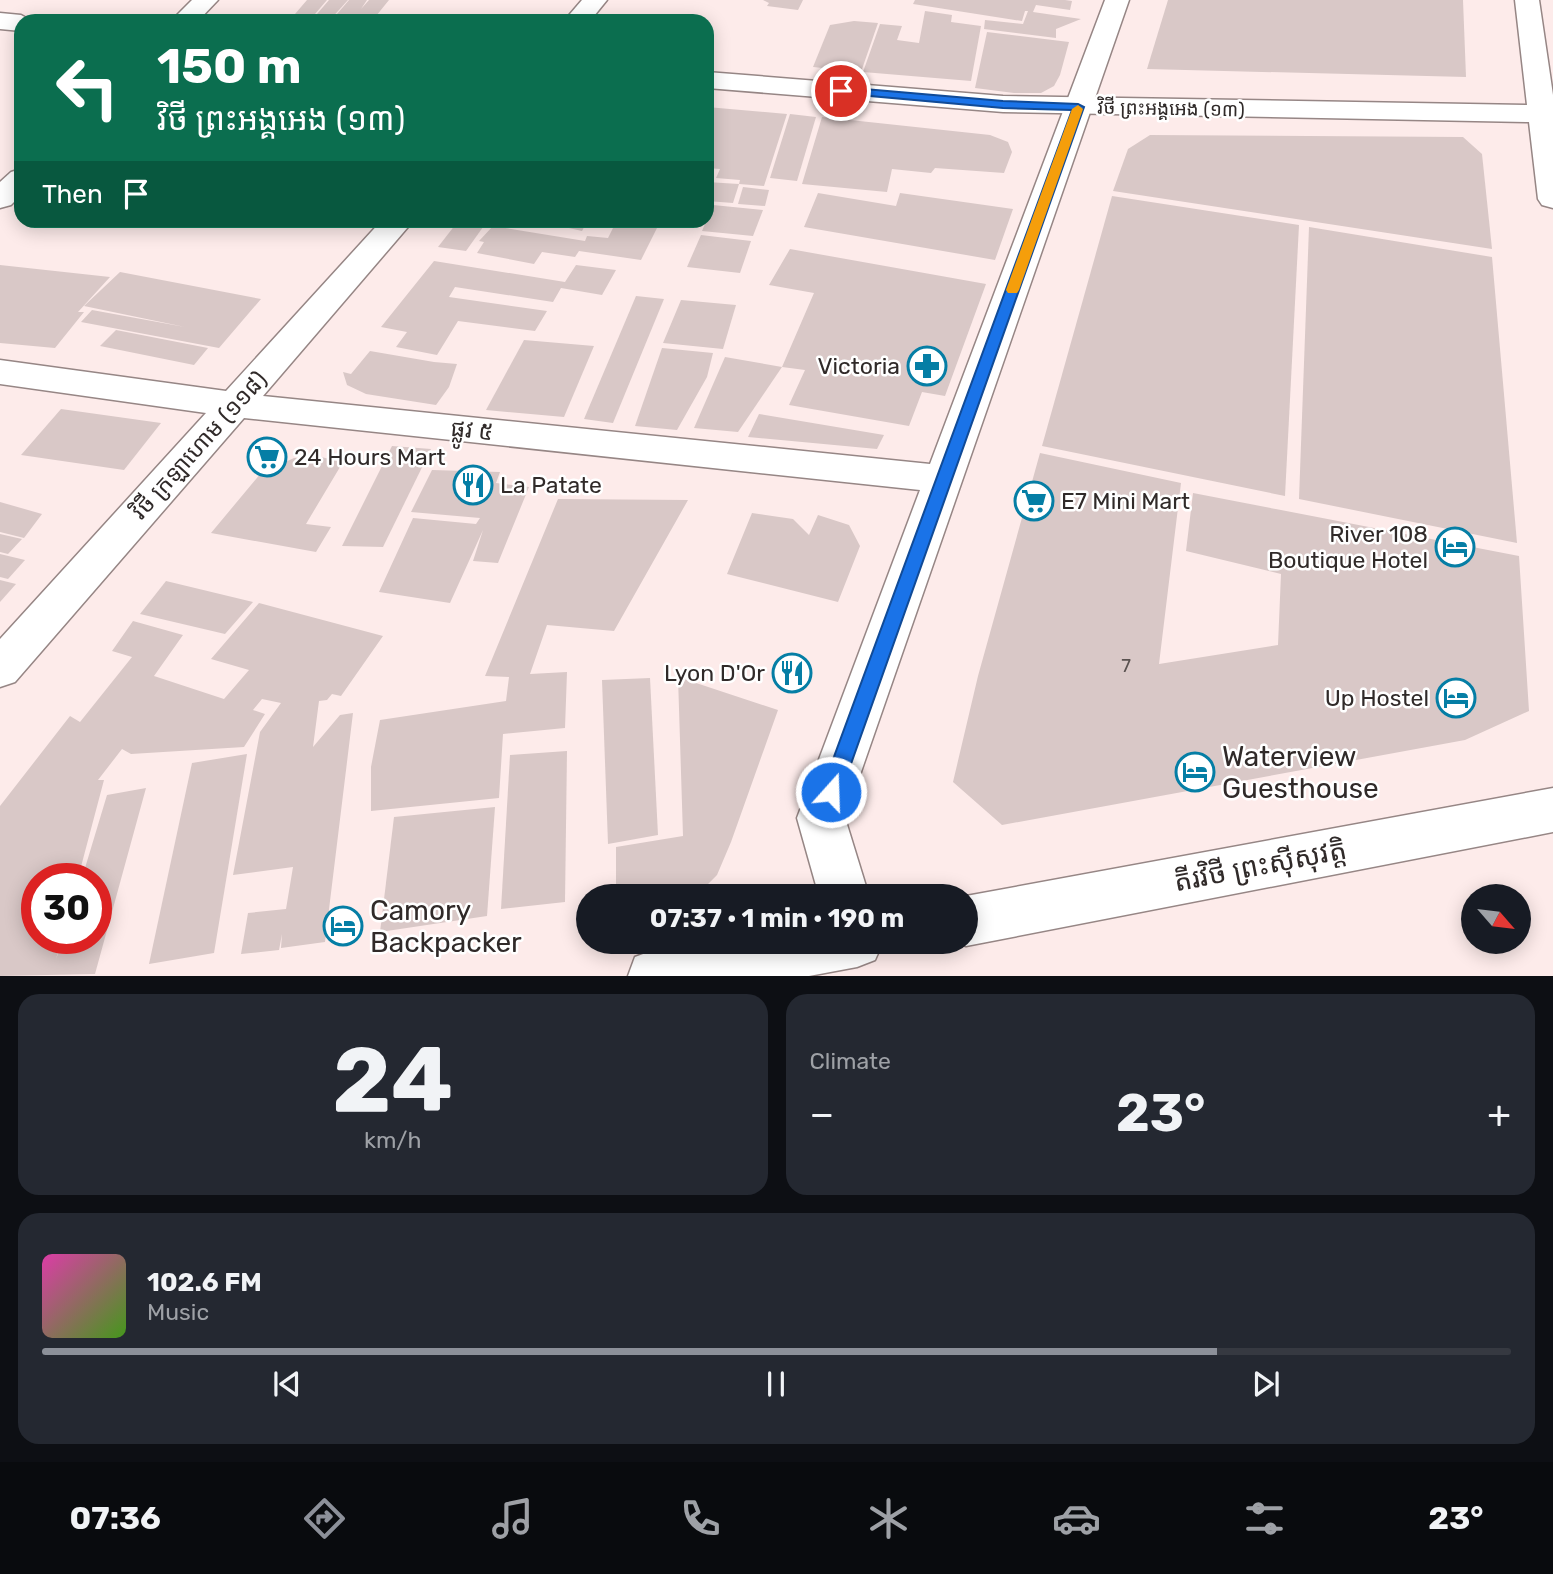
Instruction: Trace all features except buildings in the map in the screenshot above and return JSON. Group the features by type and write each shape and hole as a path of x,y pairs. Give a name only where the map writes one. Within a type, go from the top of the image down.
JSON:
{"street":[{"path":"191,14 206,0"},
{"path":"583,14 596,0"},
{"path":"840,884 821,818 1117,0"},
{"path":"1527,0 1547,114 1553,199"},
{"name":"វិថី ព្រះអង្គអេង (១៣)","path":"714,81 1003,104 1547,114"},
{"path":"0,199 14,185"},
{"name":"វិថី ក្រឡាហោម (១១៨)","path":"0,669 392,228"},
{"name":"ផ្លូវ ៥","path":"0,372 234,405 945,479"},
{"name":"តីរវិថី ព្រះស៊ីសុវត្តិ","path":"978,919 1553,810"},
{"path":"654,975 783,954"}],"slow traffic":[{"path":"1013,290 1078,109"}],"place":[{"name":"Victoria","path":"927,366"},
{"name":"24 Hours Mart","path":"267,457"},
{"name":"La Patate","path":"473,485"},
{"name":"E7 Mini Mart","path":"1034,501"},
{"name":"River 108 Boutique Hotel","path":"1455,547"},
{"name":"Lyon D'Or","path":"792,673"},
{"name":"Up Hostel","path":"1456,698"},
{"name":"Waterview Guesthouse","path":"1195,772"},
{"name":"Camory Backpacker","path":"343,926"}],"route":[{"path":"831,792 1078,107 841,91"}]}
